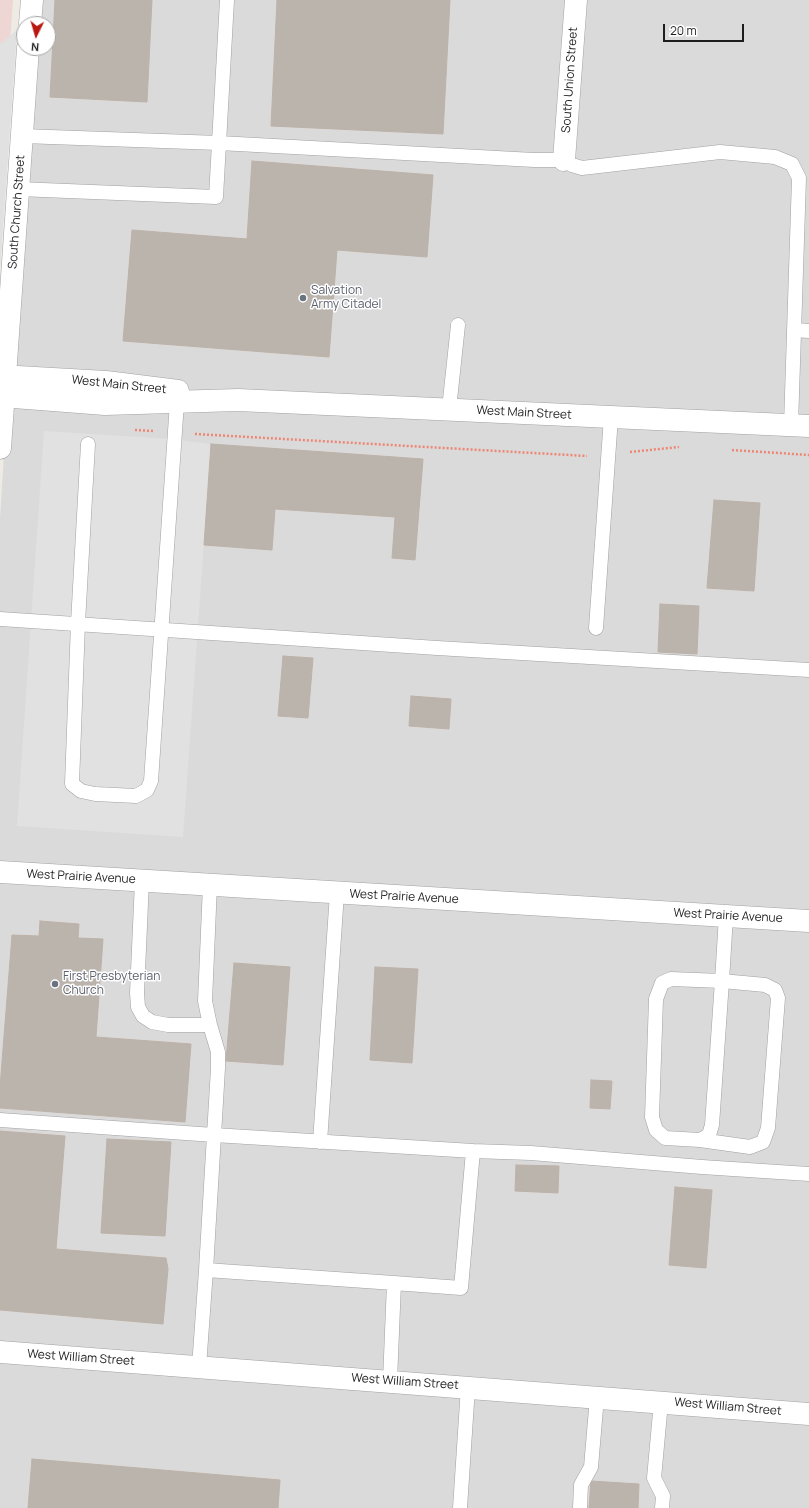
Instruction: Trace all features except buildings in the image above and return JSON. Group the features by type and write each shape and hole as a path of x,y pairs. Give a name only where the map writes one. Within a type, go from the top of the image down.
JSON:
{"street":[{"path":"31,16 32,0"},
{"name":"South Union Street","path":"564,160 576,0"},
{"name":"South Church Street","path":"0,448 2,386 27,56"},
{"name":"West Main Street","path":"2,386 106,382 238,400"},
{"name":"West Main Street","path":"2,386 105,404 238,400 800,425"},
{"name":"West Prairie Avenue","path":"0,872 809,921"},
{"name":"West William Street","path":"0,1352 809,1414"}],"lane":[{"path":"18,189 216,197 227,0"},
{"path":"22,136 219,143 564,160 572,165 582,168 720,152 775,157 792,164 799,178 794,330 800,425"},
{"path":"449,409 458,325"},
{"path":"794,330 809,331"},
{"path":"88,444 78,624 72,784 81,792 136,796 147,790 151,781 177,402"},
{"path":"596,628 611,417"},
{"path":"0,619 437,648 809,670"},
{"path":"142,881 137,993 138,1007 143,1016 152,1022 168,1025 210,1025"},
{"path":"199,1367 218,1052 210,1025 206,1001 210,885"},
{"path":"320,1142 337,893"},
{"path":"700,1140 709,1135 712,1125 726,916"},
{"path":"671,979 765,984 775,990 778,998 768,1128 763,1142 750,1147 700,1140 665,1138 656,1130 652,1117 656,999 662,983 671,979"},
{"path":"0,1120 320,1142 531,1153 809,1174"},
{"path":"206,1270 461,1288 473,1151"},
{"path":"390,1381 394,1284"},
{"path":"460,1508 468,1387"},
{"path":"580,1508 581,1485 591,1467 597,1397"},
{"path":"661,1402 654,1478 663,1496 662,1508"}],"path":[{"path":"128,430 581,457 683,447"},
{"path":"730,450 809,455"}],"shaded area":[{"path":"0,0 13,0 0,186"},
{"path":"35,0 809,0 809,429 8,385 31,56 56,56 56,16 34,16"},
{"path":"16,31 0,269 0,44"},
{"path":"8,391 809,436 809,1508 0,1508 0,518"},
{"path":"44,431 170,439 211,444 183,837 17,826"}],"place":[{"name":"Salvation Army Citadel","path":"303,298"},
{"name":"First Presbyterian Church","path":"55,984"}]}
